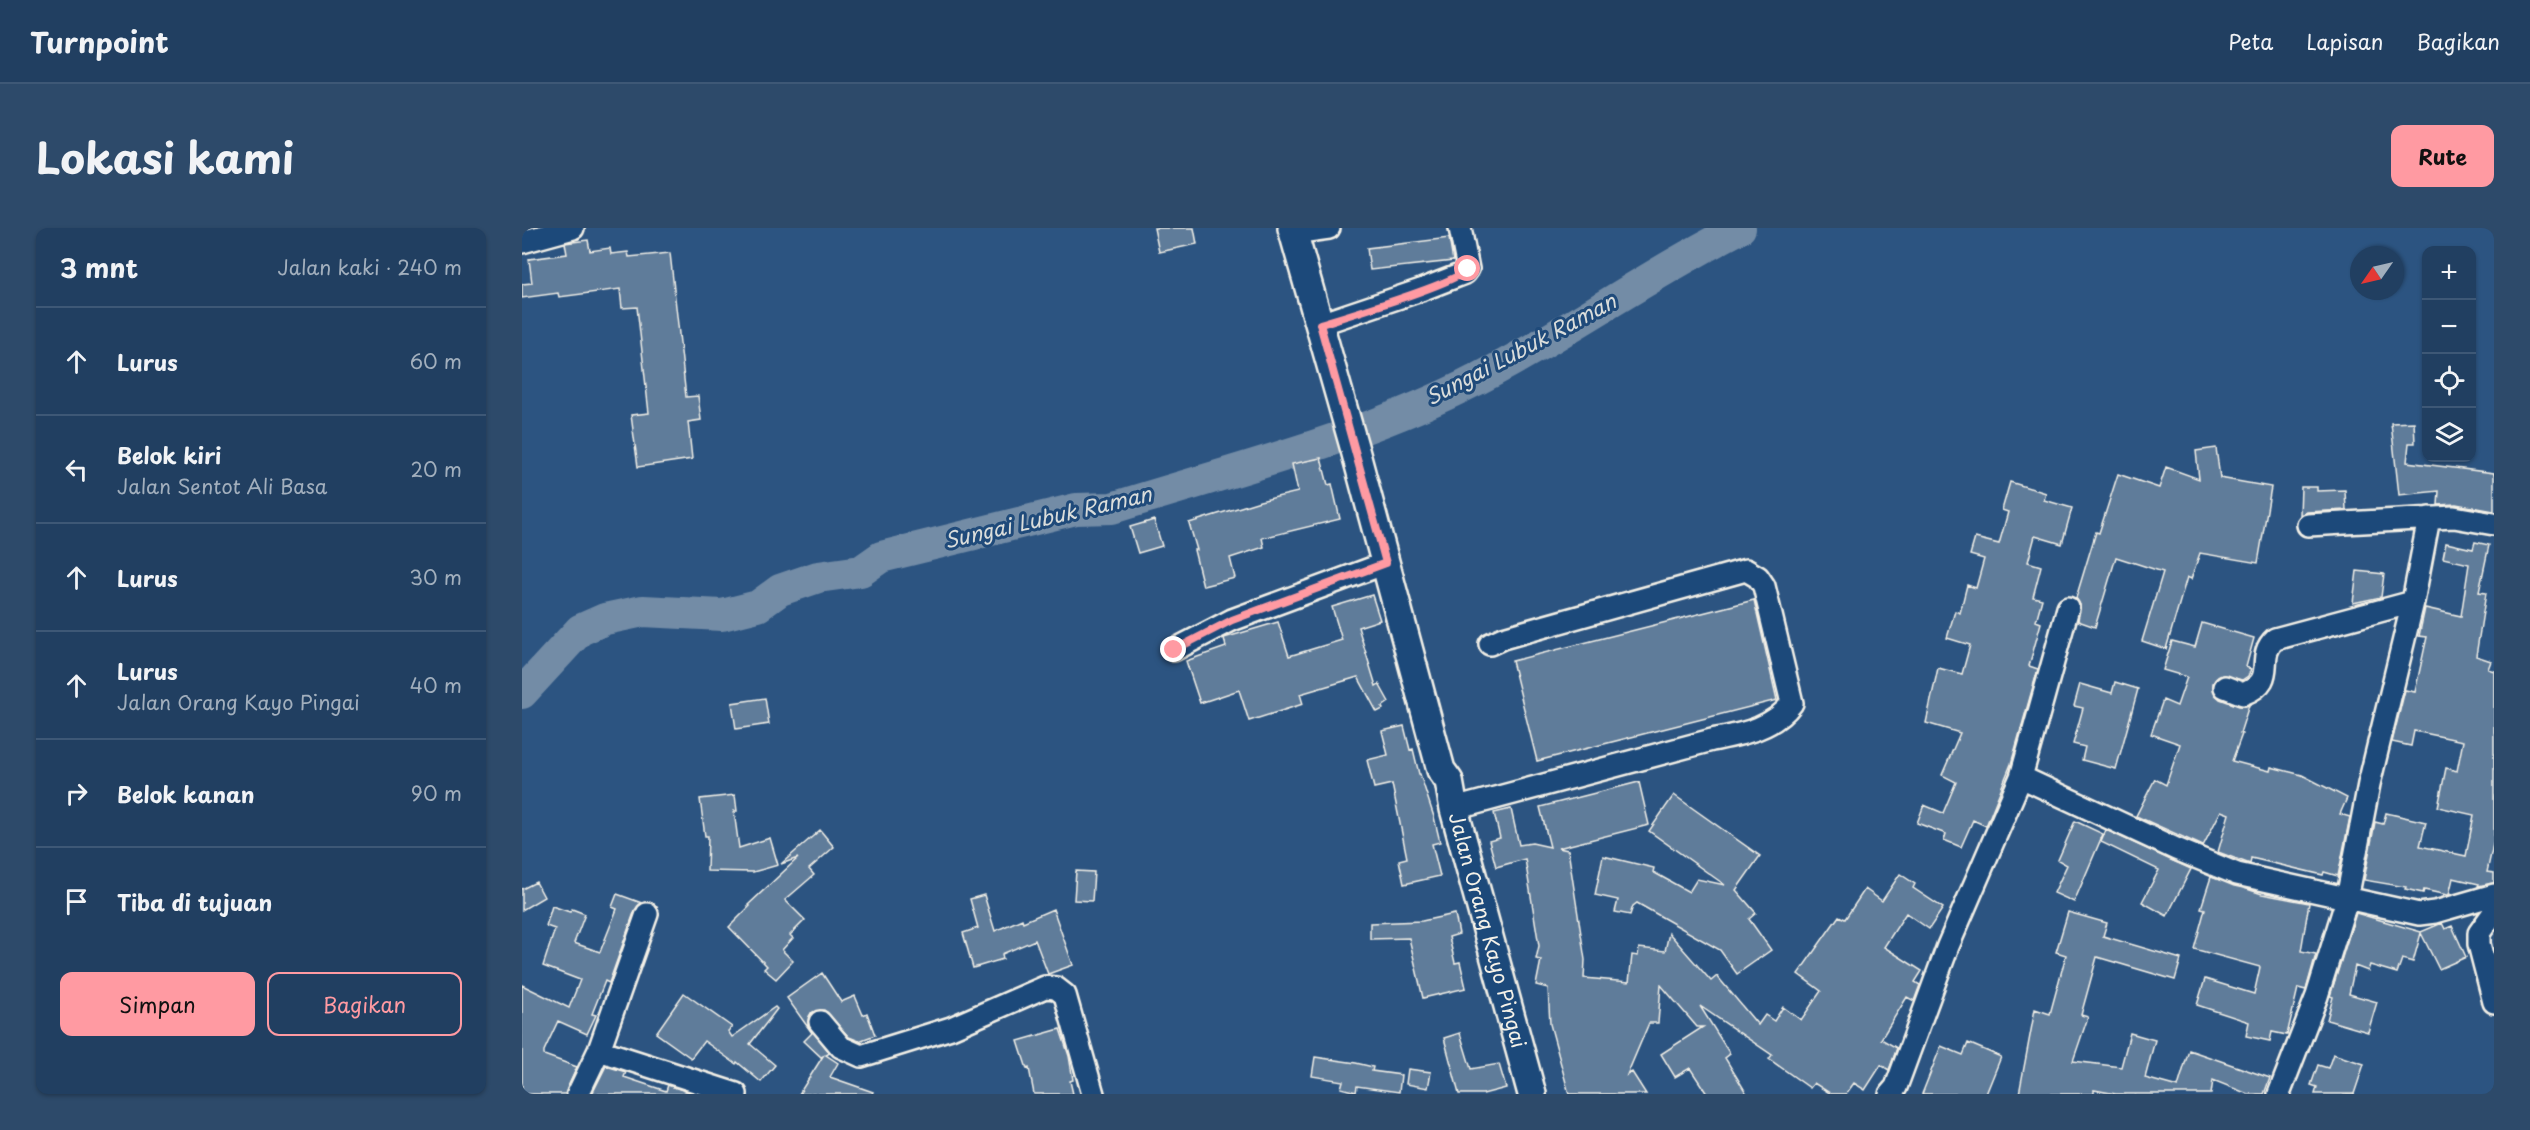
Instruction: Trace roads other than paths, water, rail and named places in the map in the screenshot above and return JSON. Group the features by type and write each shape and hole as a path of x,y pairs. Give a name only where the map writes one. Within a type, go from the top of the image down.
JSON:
{"main road":[{"name":"Jalan Orang Kayo Pingai","path":"1292,231 1355,450 1441,770 1449,781 1454,808 1532,1094"},
{"name":"Jalan Orang Kayo Pingai","path":"1441,770 1436,784 1521,1094"}],"street":[{"path":"522,242 573,228"},
{"path":"1292,231 1329,228"},
{"path":"1320,324 1465,273 1468,269 1460,228"},
{"path":"2308,525 2454,517 2494,524"},
{"path":"2279,1094 2317,996 2348,899 2369,784 2413,602 2429,518"},
{"path":"1174,650 1232,620 1386,563"},
{"path":"1454,808 1712,740 1751,732 1779,717 1792,703 1764,586 1758,577 1746,570 1503,638 1490,644"},
{"path":"2225,687 2243,694 2259,684 2266,670 2265,653 2275,639 2413,602"},
{"path":"1890,1094 1896,1087 1948,946 2021,777 2068,608"},
{"path":"2021,777 2176,849 2237,874 2419,914 2494,896"},
{"path":"2494,912 2479,933 2479,944 2494,1002"},
{"path":"578,1094 598,1050 647,914"},
{"path":"820,1022 841,1047 861,1056 951,1028 1045,987 1056,987 1065,995 1093,1094"},
{"path":"598,1050 736,1094"}],"waterway":[{"name":"Sungai Lubuk Raman","path":"522,693 580,630 605,619 643,611 722,615 758,606 780,590 818,577 861,571 881,557 1076,509 1112,508 1290,454 1378,423 1422,406 1499,368 1670,266 1740,228"}]}
